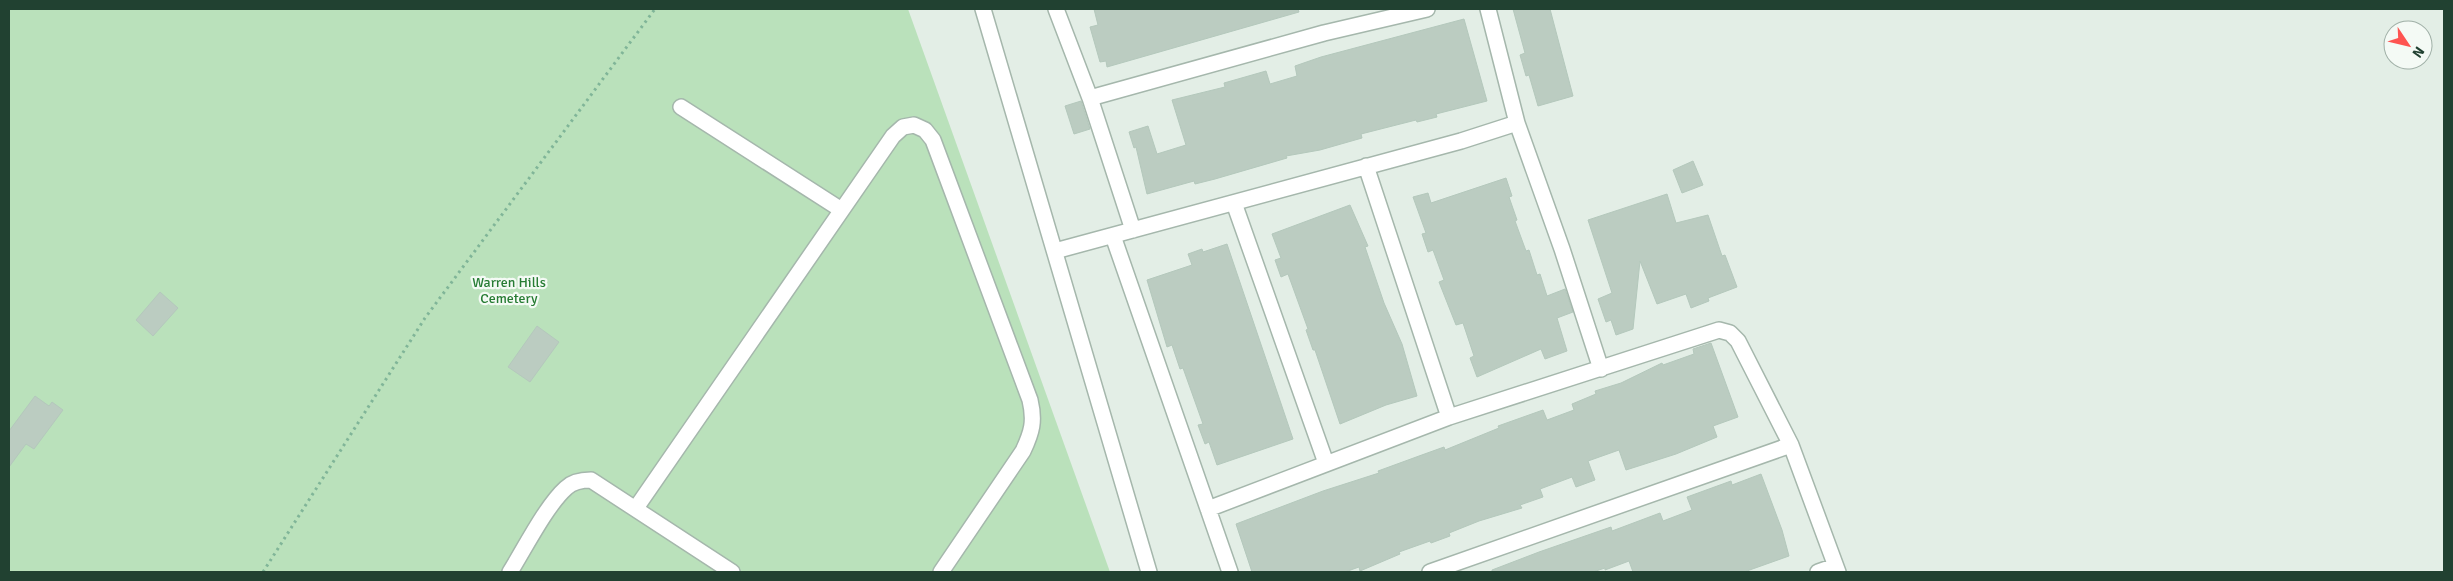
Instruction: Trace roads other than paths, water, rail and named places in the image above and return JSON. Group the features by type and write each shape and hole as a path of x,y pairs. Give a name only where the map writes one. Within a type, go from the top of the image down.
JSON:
{"street":[{"path":"983,9 1056,251 1149,572"},
{"path":"1056,9 1090,98 1133,230"},
{"path":"1090,98 1324,33 1427,9"},
{"path":"1488,9 1517,123 1562,249 1601,369"},
{"path":"681,107 840,209"},
{"path":"1056,251 1461,141 1517,123"},
{"path":"636,508 840,209 893,136 903,128 914,124 925,130 933,140 1030,400 1034,418 1032,433 1023,451 941,572"},
{"path":"1366,166 1449,417"},
{"path":"1234,203 1326,463"},
{"path":"1113,236 1230,572"},
{"path":"1208,509 1449,417 1719,330 1730,333 1738,341 1791,445 1836,569 1818,572"},
{"path":"1430,572 1791,445"},
{"path":"510,572 554,502 566,487 579,480 591,480 732,572"}],"park label":[{"name":"Warren Hills Cemetery","path":"509,290"}]}
